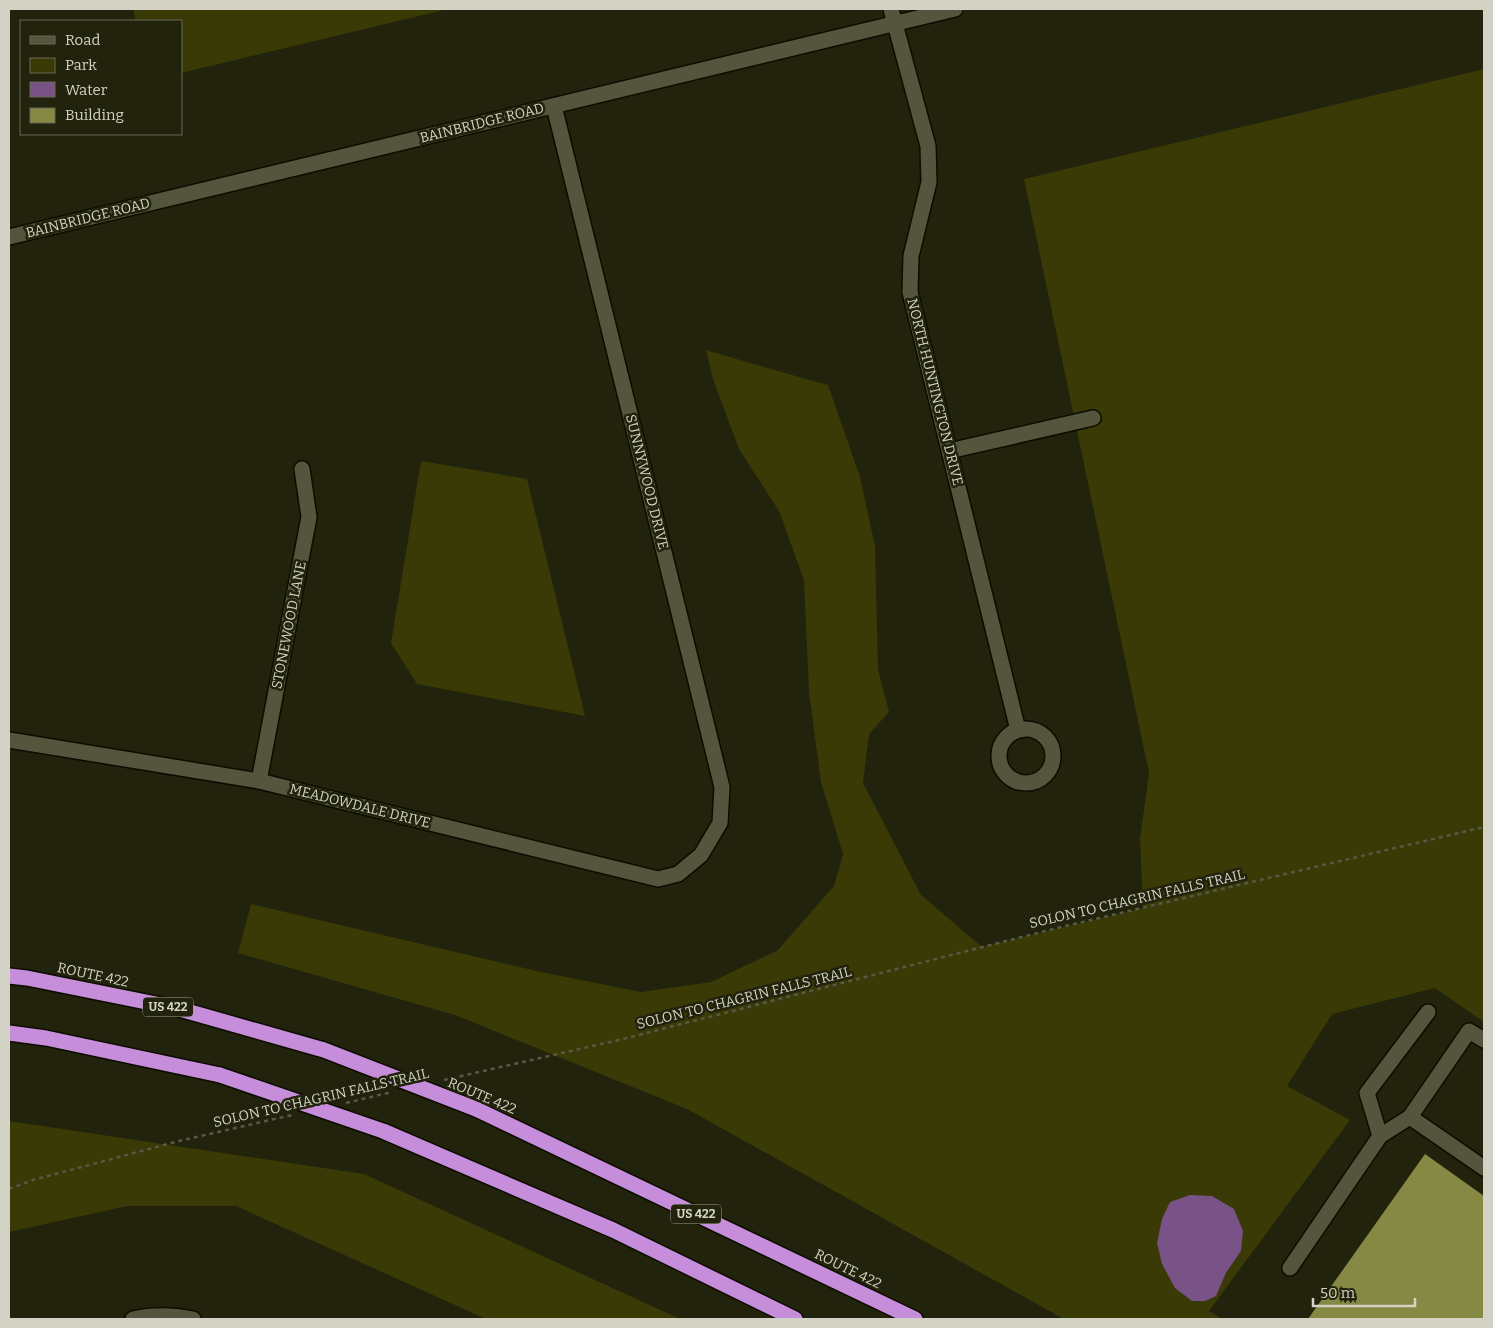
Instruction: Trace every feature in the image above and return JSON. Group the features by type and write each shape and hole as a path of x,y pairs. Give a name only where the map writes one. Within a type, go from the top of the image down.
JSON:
{"highway":[{"name":"ROUTE 422","path":"9,976 176,1008 324,1050 476,1109 915,1319"},
{"path":"9,1033 46,1038 220,1076 383,1131 613,1230 795,1319"}],"street":[{"name":"BAINBRIDGE ROAD","path":"9,237 554,106 893,16 955,9"},
{"name":"NORTH HUNTINGTON DRIVE","path":"893,16 928,146 928,182 912,256 910,292 1018,730"},
{"name":"SUNNYWOOD DRIVE","path":"554,106 722,787 720,823 701,855"},
{"path":"949,451 1093,418"},
{"name":"STONEWOOD LANE","path":"259,781 310,517 302,469"},
{"name":"MEADOWDALE DRIVE","path":"9,740 259,781 658,880 678,874 701,855"},
{"path":"1380,1136 1367,1093 1428,1012"},
{"path":"1290,1268 1380,1136 1410,1118 1469,1030 1484,1040"},
{"path":"1410,1118 1484,1168"},
{"path":"133,1319 150,1315 178,1316 193,1319"}],"path":[{"name":"SOLON TO CHAGRIN FALLS TRAIL","path":"439,1081 632,1037 1057,928 1484,827"},
{"name":"SOLON TO CHAGRIN FALLS TRAIL","path":"343,1104 401,1090"},
{"name":"SOLON TO CHAGRIN FALLS TRAIL","path":"9,1189 33,1180 178,1141 294,1115"}],"green space":[{"path":"133,9 448,9 182,73 182,20 136,20"},
{"path":"1484,69 1484,1022 1435,988 1332,1014 1287,1086 1350,1120 1209,1311 1222,1319 1064,1319 687,1109 455,1015 238,953 251,904 541,972 641,992 711,982 778,950 834,886 843,854 821,782 809,692 804,580 779,511 739,449 713,379 706,350 828,385 860,477 875,546 878,670 889,712 869,734 863,783 921,895 982,947 1143,908 1140,839 1149,773 1024,179","holes":["1234,1209 1241,1251 1226,1273 1216,1296"]},
{"path":"421,461 527,479 585,716 417,684 391,643"},
{"path":"9,1121 364,1174 680,1319 486,1319 236,1206 127,1206 9,1232"}],"water":[{"path":"1190,1195 1212,1196 1234,1209 1243,1231 1241,1251 1226,1273 1216,1296 1205,1301 1192,1301 1175,1288 1162,1264 1157,1243 1162,1219 1170,1202"}],"building":[{"path":"1425,1154 1484,1196 1484,1319 1308,1319"}]}
